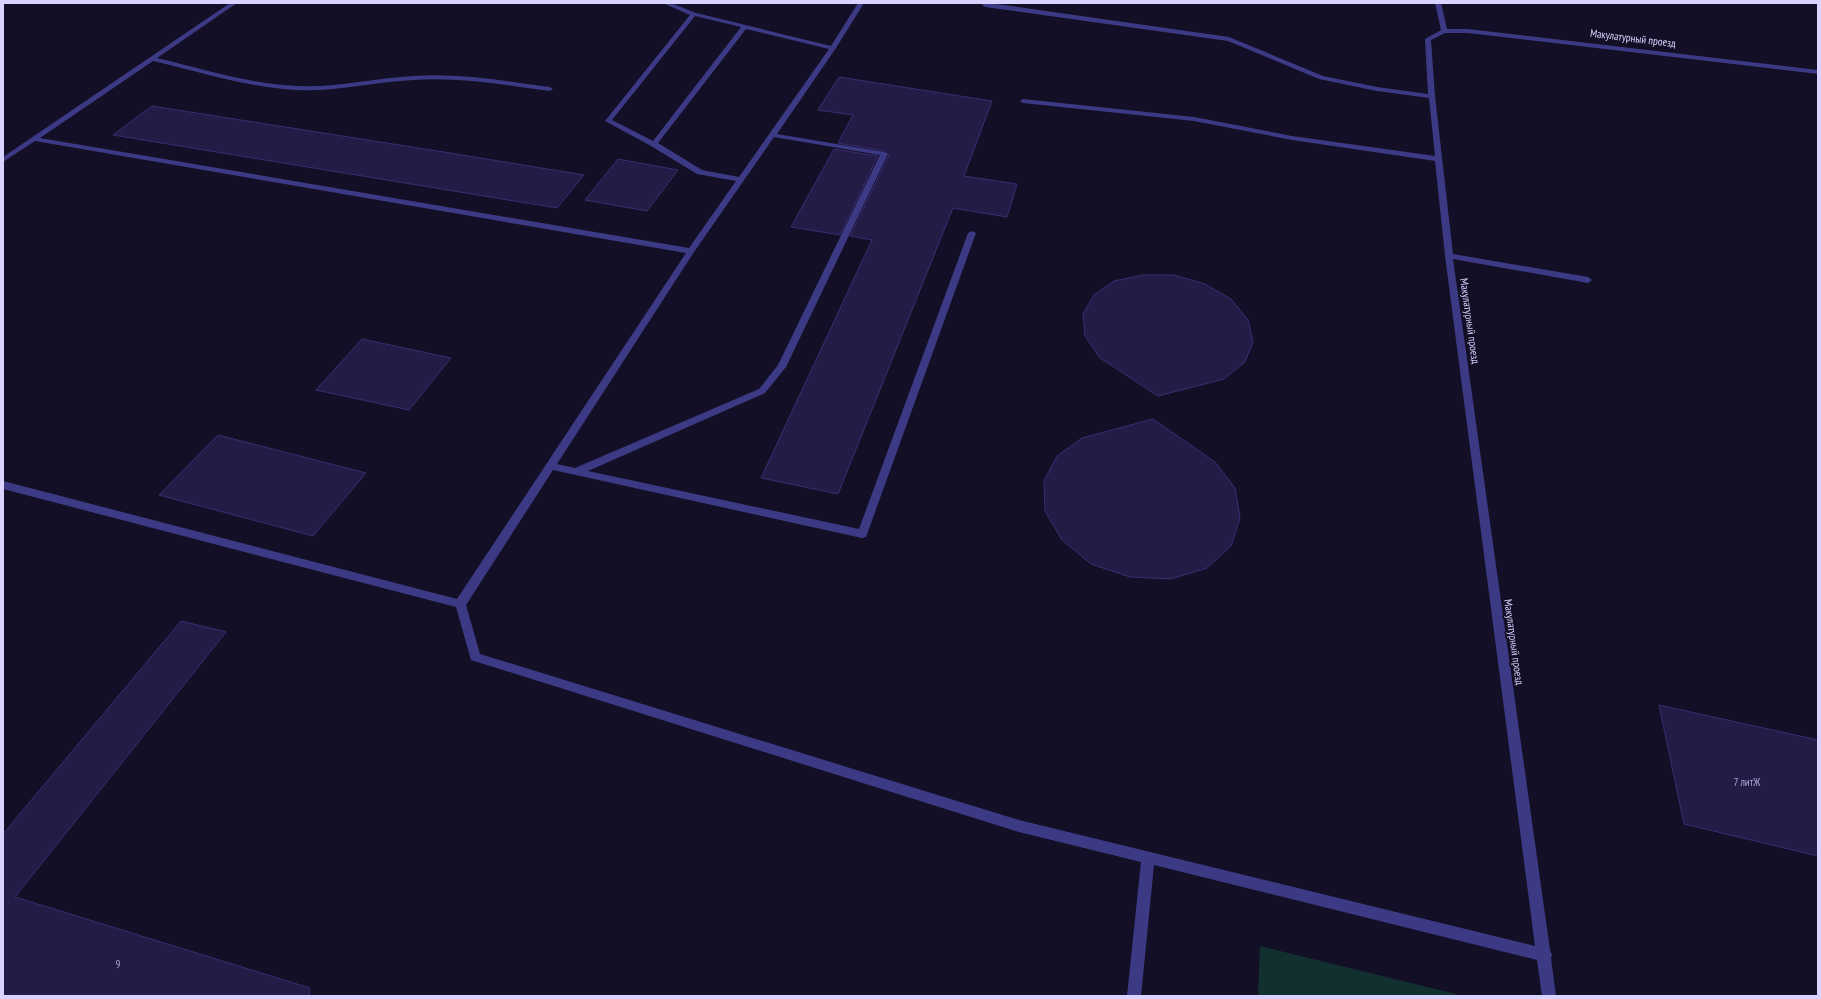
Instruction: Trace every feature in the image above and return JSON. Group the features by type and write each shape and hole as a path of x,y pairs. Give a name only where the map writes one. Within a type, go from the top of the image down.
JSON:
{"street":[{"path":"3,160 234,3"},
{"path":"666,3 694,14 833,48"},
{"path":"862,3 833,48 691,251 460,604 475,657 1019,826 1545,955"},
{"path":"986,3 985,5 1229,39 1321,78 1377,89 1432,96"},
{"path":"1438,3 1444,31"},
{"path":"694,14 608,121 654,144 700,172 741,180"},
{"path":"654,144 745,26"},
{"name":"Макулатурный проезд","path":"1550,996 1449,256 1438,159 1428,39 1444,31 1468,31 1818,72"},
{"path":"152,59 256,83 297,88 336,87 390,79 430,77 550,89"},
{"path":"1023,101 1194,119 1292,138 1438,159"},
{"path":"575,472 762,391 782,367 884,154 773,134"},
{"path":"35,139 691,251"},
{"path":"550,466 862,534 972,233"},
{"path":"1449,256 1588,280"},
{"path":"3,485 460,604"},
{"path":"1134,996 1148,857"}],"green space":[{"path":"1260,946 1464,996 1258,996"}],"building":[{"path":"839,77 992,101 964,176 1017,184 1007,217 953,208 838,494 761,478 872,240 850,236 889,155 884,151 838,143 853,115 818,110"},
{"path":"152,106 584,175 557,208 113,135"},
{"path":"834,149 878,156 840,235 791,227"},
{"path":"618,159 678,170 647,211 585,200"},
{"path":"1143,275 1174,275 1205,284 1231,299 1248,320 1253,342 1245,362 1224,379 1158,396 1100,358 1085,336 1083,314 1094,295 1114,281"},
{"path":"362,339 451,358 409,410 316,390"},
{"path":"1153,419 1215,462 1235,488 1240,518 1231,546 1207,568 1171,579 1130,577 1091,564 1062,540 1045,511 1044,481 1057,456 1082,438"},
{"path":"218,435 366,473 313,536 159,495"},
{"path":"181,621 226,632 15,897 310,988 309,996 3,996 3,834"},
{"path":"1659,705 1818,740 1818,856 1684,824"}]}
